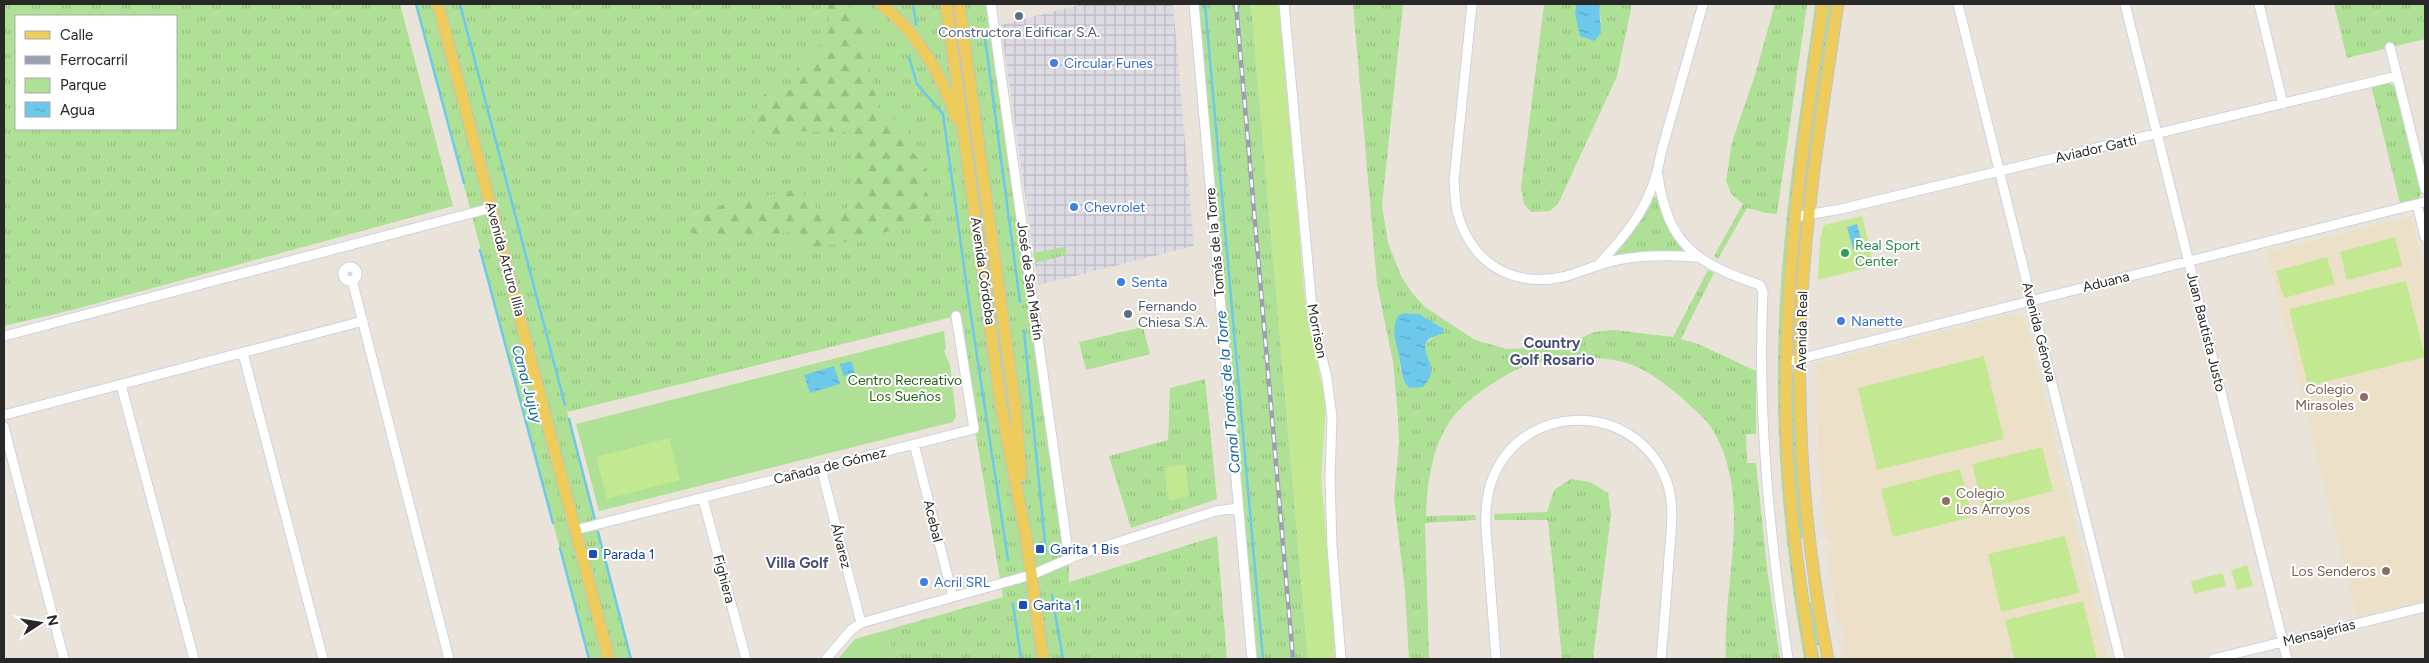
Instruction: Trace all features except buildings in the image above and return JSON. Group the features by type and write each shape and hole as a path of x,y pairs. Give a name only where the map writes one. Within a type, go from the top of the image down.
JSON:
{"main road":[{"name":"Avenida Arturo Illia","path":"438,4 609,659"},
{"path":"881,4 897,17 918,41 935,67 965,140"},
{"name":"Avenida Córdoba","path":"946,4 1001,406 1026,537"},
{"name":"Avenida Córdoba","path":"960,4 1015,405 1026,537 1043,659"},
{"path":"964,39 965,4"},
{"name":"Avenida Real","path":"1812,659 1796,556 1786,416 1788,302 1794,217 1823,4"},
{"name":"Avenida Real","path":"1828,659 1814,576 1805,486 1801,313 1809,215 1838,4"}],"street":[{"name":"José de San Martín","path":"991,4 1069,559"},
{"name":"Tomás de la Torre","path":"1194,4 1252,659"},
{"name":"Morrison","path":"1284,4 1313,319 1327,379 1332,417 1330,477 1332,547 1341,659"},
{"path":"1472,4 1454,181 1457,210 1462,226 1472,246 1486,262 1504,272 1528,280 1562,277 1597,265 1636,256 1696,257"},
{"path":"1703,4 1661,153 1658,176 1661,197 1668,217 1677,235 1696,257 1717,268 1760,285 1763,292 1764,435 1776,584 1788,659"},
{"name":"Avenida Génova","path":"1958,4 2120,659"},
{"name":"Juan Bautista Justo","path":"2125,4 2287,659"},
{"path":"2259,4 2283,104"},
{"path":"2390,47 2425,189"},
{"name":"Aviador Gatti","path":"1794,217 2000,172 2398,76"},
{"path":"1597,265 1635,222 1658,176"},
{"path":"2421,203 2425,237"},
{"name":"Aduana","path":"1787,362 2421,203"},
{"path":"4,336 491,208"},
{"path":"352,280 448,659"},
{"name":"Cañada de Gómez","path":"575,530 974,429 956,316"},
{"path":"4,415 363,321"},
{"path":"243,353 323,659"},
{"path":"122,384 194,659"},
{"path":"1496,659 1485,517 1490,489 1502,458 1516,443 1546,425 1574,418 1614,427 1638,440 1660,466 1667,483 1670,494 1671,528 1661,659"},
{"path":"4,427 64,659"},
{"name":"Acebal","path":"914,444 953,597"},
{"name":"Álvarez","path":"821,468 860,624"},
{"name":"Fighiera","path":"703,498 746,659"},
{"path":"826,659 850,630 860,624 1031,575 1069,559 1216,511 1238,508"},
{"name":"Mensajerías","path":"2213,659 2425,607"}],"shaded area":[{"path":"1083,4 1173,4 1194,246 1038,285 1001,25"},
{"name":"Colegio Mirasoles","path":"2411,216 2425,275 2425,602 2358,619 2267,252"},
{"name":"Colegio Los Arroyos","path":"2014,314 2025,319 2108,659 1844,659 1841,646 1845,640 1843,627 1837,622 1828,554 1832,550 1831,542 1826,540 1819,462 1816,391 1818,363"}],"green space":[{"path":"4,4 400,4 453,206 76,309 4,326"},
{"path":"416,4 991,4 1069,559 1069,582 1217,536 1227,659 895,659 887,630 1003,597 956,316 567,412 631,659 589,659"},
{"path":"828,4 844,4 870,21 866,53 879,108 909,130 909,148 927,169 923,181 936,220 794,254 799,231 731,238 691,233 684,213 798,189 819,211 847,208 853,159 845,132 796,131 779,141 758,139 750,122 768,88 794,86 803,61 816,53 831,26"},
{"path":"1194,4 1251,4 1308,659 1252,659"},
{"path":"1251,4 1279,4 1305,300 1326,405 1321,478 1337,659 1308,659"},
{"path":"1353,4 1403,4 1382,206 1388,243 1401,276 1413,294 1425,307 1475,340 1507,349 1537,348 1572,342 1594,332 1614,330 1673,337 1708,270 1714,273 1681,339 1698,344 1756,371 1756,434 1746,434 1747,463 1756,463 1767,568 1780,659 1726,659 1726,631 1733,544 1732,486 1726,459 1708,423 1678,394 1661,381 1637,367 1599,358 1571,358 1532,364 1514,371 1493,383 1459,410 1443,433 1437,446 1430,474 1426,516 1475,515 1476,520 1425,523 1429,659 1409,659 1405,591 1394,498 1399,442 1398,418 1393,362 1377,284","holes":["1405,313 1419,314 1443,329 1426,343 1425,353 1428,359 1409,388 1401,372 1401,342"]},
{"path":"1544,4 1576,4 1575,14 1601,23 1599,4 1632,4 1617,76 1558,204 1550,211 1531,212 1524,204 1521,188"},
{"path":"1775,4 1807,4 1777,214 1747,208 1718,259 1714,256 1743,204 1732,195 1726,181 1732,142 1755,75"},
{"path":"1815,4 1823,4 1796,194 1786,416 1812,659 1804,659 1791,575 1782,490 1779,448 1778,363 1784,241"},
{"path":"1827,4 1834,4 1806,203 1802,204 1800,195"},
{"path":"2334,4 2425,4 2425,39 2347,58"},
{"path":"2387,82 2394,86 2421,192 2419,199 2400,203 2371,85"},
{"path":"1653,196 1658,198 1668,225 1684,249 1680,253 1657,251 1613,257 1612,255 1638,223"},
{"name":"Real Sport Center","path":"1862,216 1874,266 1818,280 1820,240 1824,225"},
{"path":"1799,235 1803,237 1797,355 1790,354"},
{"path":"2395,237 2402,266 2347,280 2340,252"},
{"path":"1065,247 1066,255 1035,263 1033,253"},
{"path":"2327,257 2335,284 2284,298 2276,271"},
{"path":"2406,281 2425,357 2308,386 2289,309"},
{"path":"1143,327 1150,354 1086,370 1079,342"},
{"name":"Centro Recreativo Los Sueños","path":"944,331 946,349 944,351 950,365 956,416 953,422 599,511 576,424"},
{"path":"1984,356 2004,439 1877,470 1858,388"},
{"path":"1791,373 1797,373 1822,645 1817,645 1820,659 1816,659 1807,604 1811,602 1803,538 1798,539 1790,397"},
{"path":"1205,379 1217,499 1131,528 1109,456 1168,440 1170,388"},
{"path":"669,438 680,480 607,499 596,457"},
{"path":"2042,447 2053,491 1983,509 1972,464"},
{"path":"1185,464 1189,496 1169,501 1164,468"},
{"path":"1960,469 1972,517 1893,537 1881,489"},
{"path":"1571,479 1590,482 1608,493 1611,514 1593,659 1562,659 1548,520 1495,520 1494,514 1547,512 1554,490"},
{"path":"2065,536 2079,593 2001,612 1988,554"},
{"path":"2247,565 2253,586 2237,590 2231,570"},
{"path":"2223,573 2226,586 2194,594 2191,581"},
{"path":"2083,601 2097,658 2014,659 2005,620"},
{"path":"887,630 895,659 838,659 855,639"}],"water":[{"path":"1576,4 1599,4 1601,33 1594,41 1580,36 1575,14"},
{"path":"1857,224 1863,246 1853,249 1847,227"},
{"path":"1405,313 1419,314 1444,329 1442,334 1432,337 1427,341 1425,346 1431,370 1429,378 1423,387 1409,388 1402,376 1394,332 1399,315"},
{"path":"851,361 855,373 843,376 840,364"},
{"path":"834,366 840,384 810,393 804,375"}],"waterway":[{"name":"Canal Jujuy","path":"416,4 464,183"},
{"path":"460,4 565,405"},
{"path":"913,4 916,24"},
{"name":"Canal Tomás de la Torre","path":"1205,4 1263,659"},
{"path":"985,38 1020,302"},
{"path":"909,57 917,84 943,114 969,303 1008,560"},
{"name":"Canal Jujuy","path":"480,250 553,523"},
{"path":"1024,331 1046,553"},
{"path":"569,419 595,520"},
{"path":"598,532 631,659"},
{"name":"Canal Jujuy","path":"560,548 589,659"},
{"path":"1052,595 1063,659"},
{"path":"1013,604 1021,659"}],"railway":[{"path":"1236,4 1293,659"}],"place":[{"name":"Constructora Edificar S.A.","path":"1019,16"},
{"name":"Circular Funes","path":"1054,63"},
{"name":"Chevrolet","path":"1074,207"},
{"name":"Real Sport Center","path":"1845,253"},
{"name":"Senta","path":"1121,282"},
{"name":"Fernando Chiesa S.A.","path":"1128,314"},
{"name":"Nanette","path":"1841,321"},
{"name":"Colegio Mirasoles","path":"2364,397"},
{"name":"Colegio Los Arroyos","path":"1946,501"},
{"name":"Garita 1 Bis","path":"1040,549"},
{"name":"Parada 1","path":"593,554"},
{"name":"Los Senderos","path":"2386,571"},
{"name":"Acril SRL","path":"924,582"},
{"name":"Garita 1","path":"1023,605"}],"district":[{"name":"Country Golf Rosario","path":"1552,352"},
{"name":"Villa Golf","path":"797,563"}]}
